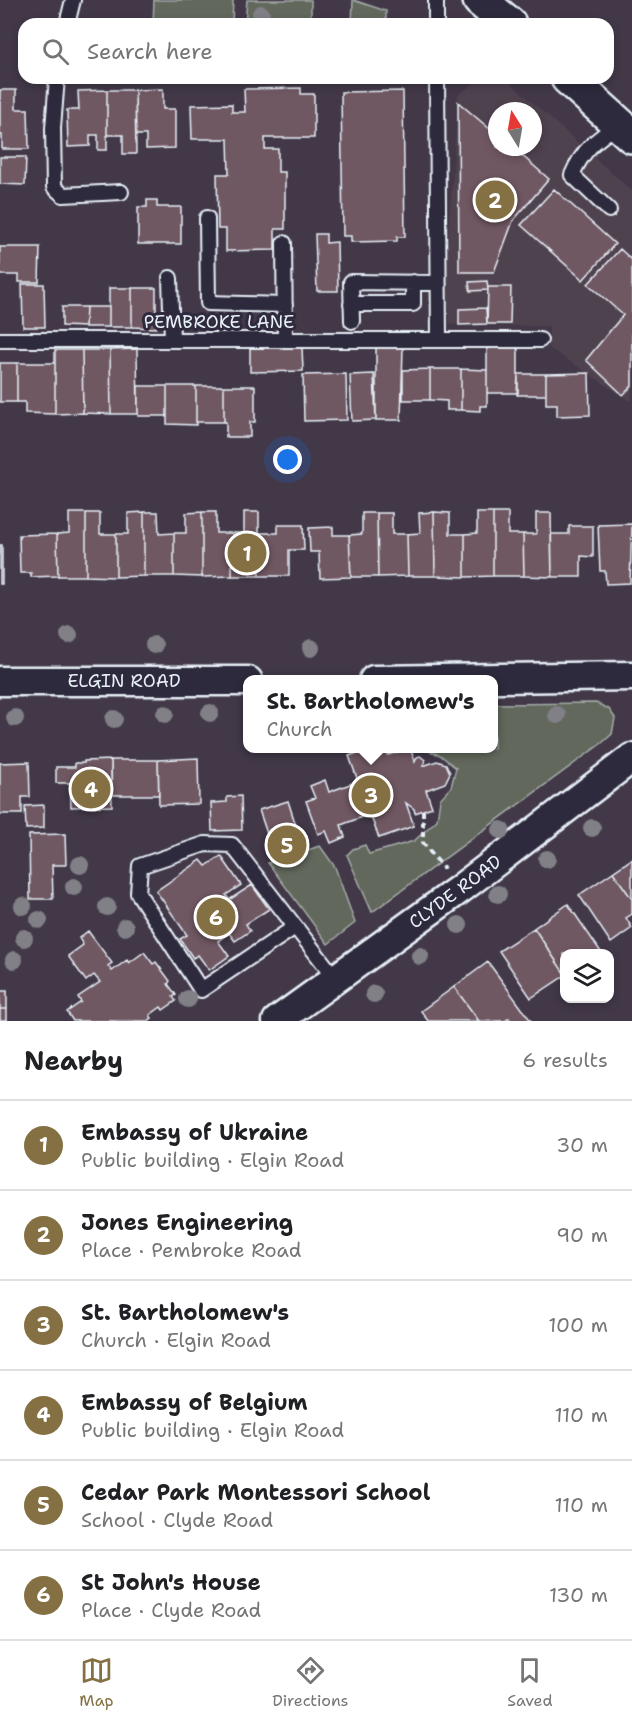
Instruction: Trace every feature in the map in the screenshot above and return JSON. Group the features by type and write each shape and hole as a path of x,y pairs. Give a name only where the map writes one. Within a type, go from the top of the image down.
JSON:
{"main road":[{"path":"575,84 625,130"}],"street":[{"name":"ELGIN ROAD","path":"0,681 243,681"},
{"path":"498,681 627,682"},
{"name":"CLYDE ROAD","path":"277,1021 460,889 632,758"}],"lane":[{"path":"68,18 73,0"},
{"path":"436,0 436,18"},
{"path":"57,84 53,128 54,187 63,195 121,192"},
{"path":"436,84 439,339"},
{"path":"609,210 572,175 579,158 594,141 625,130"},
{"path":"207,218 208,303 285,305"},
{"path":"284,243 285,340"},
{"path":"170,278 172,340"},
{"path":"352,321 351,282 438,283"},
{"path":"351,304 412,304 413,282"},
{"name":"PEMBROKE LANE","path":"0,340 540,340"},
{"path":"295,927 201,990 138,893 140,866 205,844 232,845 335,978"}],"path":[{"path":"423,810 423,843 439,863"}],"shaded area":[{"path":"472,84 512,84 532,102 488,102 488,156 542,156 542,111 632,191 632,402 549,348 549,326 449,323 446,271 458,95"}],"green space":[{"path":"154,0 233,0 232,18 153,18"},
{"path":"247,0 311,0 311,18 246,18"},
{"path":"353,0 386,11 386,18 352,18"},
{"path":"596,703 609,709 615,718 612,734 372,912 347,855 353,849 365,845 369,854 414,841 437,820 440,799 451,787 456,768 434,753 498,753 498,704"},
{"path":"320,846 335,867 355,923 328,944 268,863"}],"building":[{"path":"301,88 301,94 314,94 314,138 265,138 265,149 278,149 278,172 285,172 285,229 275,229 275,250 226,251 226,229 218,229 217,174 229,174 228,139 192,139 191,105 232,104 232,112 245,112 244,89"},
{"path":"163,89 163,109 175,109 175,148 146,149 146,135 136,135 135,90"},
{"path":"0,90 16,90 16,109 28,109 29,149 2,149"},
{"path":"107,90 135,90 136,154 123,154 123,135 107,135"},
{"path":"107,90 107,150 98,150 98,135 90,135 90,146 68,147 67,110 79,110 78,91"},
{"path":"403,91 405,237 397,237 397,241 351,242 351,236 343,236 341,92"},
{"path":"458,102 488,127 488,156 522,156 549,179 513,221 494,272 459,272"},
{"path":"0,157 26,157 25,185 0,184"},
{"path":"554,189 615,244 583,280 521,225"},
{"path":"147,200 157,200 157,207 181,207 181,244 138,244 138,207 147,207"},
{"path":"315,234 326,234 326,243 337,242 338,291 317,291"},
{"path":"0,247 40,247 39,282 19,282 19,275 0,275"},
{"path":"620,249 632,260 632,386 623,395 586,360 623,315 588,284"},
{"path":"487,281 488,290 470,291 469,282"},
{"path":"22,284 44,284 45,327 23,327"},
{"path":"488,287 511,287 510,324 487,324"},
{"path":"109,288 132,288 132,327 109,327"},
{"path":"132,288 156,288 156,328 132,327"},
{"path":"62,307 86,307 85,327 62,326"},
{"path":"86,307 109,307 109,327 85,327"},
{"path":"486,308 487,324 459,325 459,309"},
{"path":"302,347 303,371 250,372 250,348"},
{"path":"376,347 403,347 401,420 376,420"},
{"path":"487,348 518,348 518,393 487,393"},
{"path":"137,349 138,414 111,414 110,350"},
{"path":"55,350 82,350 83,413 55,414"},
{"path":"82,350 110,350 111,414 83,413"},
{"path":"0,363 17,363 17,402 0,402"},
{"path":"17,363 55,363 55,414 25,413 25,402 17,402"},
{"path":"430,369 461,369 461,410 447,410 447,401 430,400"},
{"path":"430,369 430,400 403,400 403,370"},
{"path":"461,369 487,370 487,406 480,406 480,411 461,410"},
{"path":"589,373 590,415 557,416 557,404 546,404 546,374"},
{"path":"346,374 347,420 304,421 303,375"},
{"path":"374,374 376,420 352,421 350,375"},
{"path":"518,374 546,374 546,395 517,395"},
{"path":"138,386 167,386 167,416 138,416"},
{"path":"167,386 196,386 196,425 167,424"},
{"path":"196,386 224,386 224,422 196,422"},
{"path":"224,386 255,386 255,422 250,422 250,437 226,437"},
{"path":"144,512 144,576 116,577 116,534 128,534 128,513"},
{"path":"144,512 158,512 159,534 174,533 174,576 144,576"},
{"path":"202,512 216,512 216,533 232,533 232,576 202,577"},
{"path":"202,512 202,577 174,576 174,533 186,533 186,513"},
{"path":"244,512 259,512 259,576 232,576 232,533 244,533"},
{"path":"434,512 450,513 450,534 465,534 465,577 435,576"},
{"path":"434,512 435,576 408,576 407,534 420,533 419,513"},
{"path":"69,513 86,513 86,576 58,576 57,534 69,533"},
{"path":"86,513 100,513 100,534 116,534 116,577 86,576"},
{"path":"362,513 377,513 378,577 351,577 349,535 362,534"},
{"path":"377,513 392,513 392,534 407,534 408,576 378,577"},
{"path":"477,513 493,513 493,576 465,577 465,534 477,533"},
{"path":"493,513 508,513 508,534 523,534 524,576 493,576"},
{"path":"536,513 551,513 552,577 524,576 523,534 536,534"},
{"path":"632,524 630,583 606,584 605,571 600,571 598,525"},
{"path":"278,525 303,525 304,550 289,550 289,576 259,576 259,533 278,533"},
{"path":"569,526 593,526 593,557 581,556 581,577 552,577 551,534 569,534"},
{"path":"333,527 333,535 349,535 351,577 320,578 319,552 310,552 309,528"},
{"path":"57,534 58,576 31,577 31,573 20,573 19,535"},
{"path":"0,545 2,545 2,584 0,584"},
{"path":"357,753 387,753 388,755 412,753 415,762 420,756 425,760 423,766 437,761 446,764 450,773 445,783 426,790 432,807 415,813 414,809 406,803 414,826 379,838 370,814 341,825 345,837 331,843 326,831 318,834 306,801 315,798 310,786 325,780 329,792 358,781 349,756"},
{"path":"198,758 199,804 159,805 158,760"},
{"path":"111,760 112,806 71,807 70,783 56,783 56,767 75,767 75,763 84,763 84,761"},
{"path":"111,760 158,760 159,795 111,795"},
{"path":"29,762 30,797 22,797 22,814 0,814 0,763"},
{"path":"241,796 242,830 212,831 211,803 227,802 227,797"},
{"path":"288,801 302,844 274,854 259,810"},
{"path":"44,805 44,828 26,829 25,806"},
{"path":"65,834 66,865 52,865 53,899 30,899 29,835"},
{"path":"221,856 241,885 226,895 229,900 252,885 269,909 246,924 250,931 235,941 229,933 218,941 229,956 209,970 198,955 193,958 180,939 187,935 156,891 201,860 206,866"},
{"path":"632,859 632,899 613,872"},
{"path":"613,872 632,899 632,914 626,918 632,928 611,943 579,895"},
{"path":"568,904 599,949 560,949 560,967 534,928"},
{"path":"534,928 560,967 560,979 531,998 499,951"},
{"path":"88,931 112,963 108,966 112,971 127,960 129,963 144,952 153,964 156,962 170,981 168,984 176,995 173,997 176,1001 163,1010 161,1007 150,1015 152,1018 148,1021 73,1021 67,1012 81,1002 78,997 100,982 94,975 86,981 68,956 83,945 79,938"},
{"path":"488,962 531,1021 511,1021 509,1018 505,1021 479,1021 454,987"},
{"path":"454,987 479,1021 428,1021 421,1011"},
{"path":"0,991 7,991 7,1009 0,1009"},
{"path":"0,1009 7,1009 7,1020 0,1020"}],"place":[{"name":"Jones Engineering","path":"495,200"},
{"name":"Embassy of Ukraine","path":"247,553"},
{"name":"Embassy of Belgium","path":"91,789"},
{"name":"St. Bartholomew's","path":"371,795"},
{"name":"Cedar Park Montessori School","path":"287,845"},
{"name":"St John's House","path":"216,917"}]}
